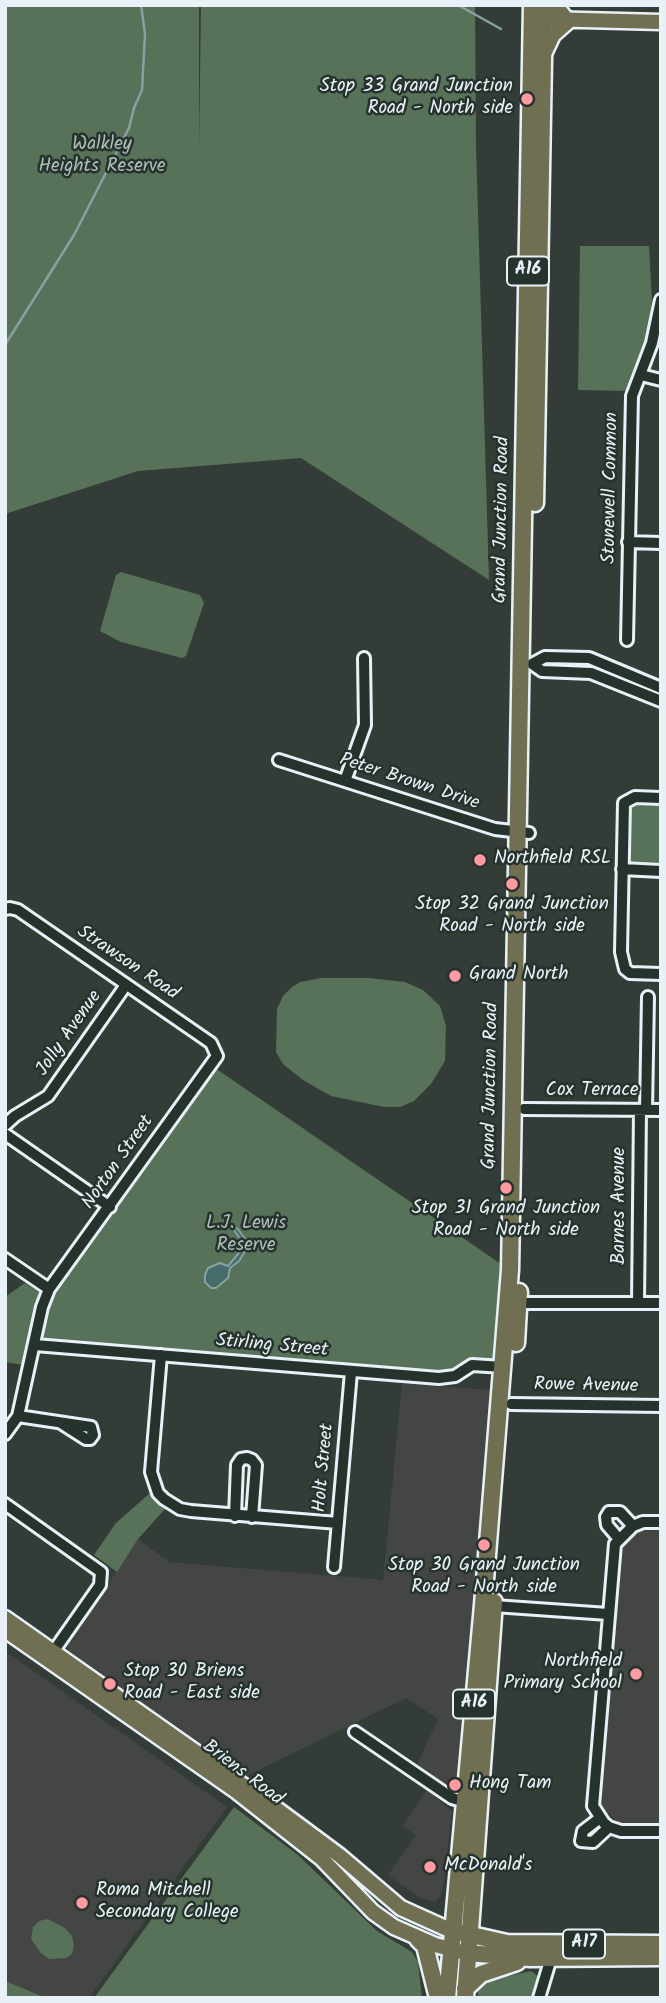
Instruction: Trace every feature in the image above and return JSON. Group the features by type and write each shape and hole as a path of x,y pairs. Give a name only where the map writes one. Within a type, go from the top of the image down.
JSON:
{"highway":[{"path":"554,5 568,20"},
{"name":"Grand Junction Road","path":"500,1469 511,1404 508,1368 519,1303 518,1109 523,833 544,56 538,12"},
{"name":"Grand Junction Road","path":"527,664 538,12"},
{"name":"Grand Junction Road","path":"465,1993 459,1952 460,1933 508,1368 518,1109"},
{"name":"A17","path":"460,1933 507,1943 661,1944"},
{"path":"418,1939 425,1946 438,1998"},
{"name":"Grand Junction Road","path":"447,1998 459,1952"},
{"name":"A17","path":"459,1952 530,1958 661,1957"},
{"path":"465,1993 481,1974 530,1958"}],"main road":[{"path":"538,12 568,20 661,22"},
{"path":"544,56 553,35 568,20"},
{"name":"Briens Road","path":"5,1618 50,1656 236,1791 321,1858 373,1912 418,1939 459,1952"},
{"name":"Briens Road","path":"5,1630 50,1656 283,1813 340,1856 401,1908 460,1933"}],"street":[{"name":"Stonewell Common","path":"627,640 632,396 652,343 661,300"},
{"path":"641,375 661,380"},
{"path":"628,542 661,543"},
{"path":"527,664 545,657 589,658 661,688"},
{"path":"345,781 365,725 364,658"},
{"path":"527,664 542,671 591,673 661,701"},
{"name":"Peter Brown Drive","path":"279,760 495,829 523,833"},
{"path":"661,798 635,797 624,803 621,952 625,969 631,973 661,974"},
{"path":"622,869 661,871"},
{"name":"Strawson Road","path":"7,909 18,910 211,1043 217,1056"},
{"name":"Jolly Avenue","path":"5,1125 15,1115 48,1096 126,985"},
{"name":"Barnes Avenue","path":"638,1303 648,997"},
{"name":"Norton Street","path":"49,1289 217,1056"},
{"name":"Cox Terrace","path":"518,1109 661,1110"},
{"path":"5,1135 110,1207"},
{"path":"5,1259 49,1289 42,1307 18,1416 5,1434"},
{"path":"519,1303 661,1303"},
{"name":"Stirling Street","path":"35,1345 439,1378 455,1376 472,1365 508,1368"},
{"path":"161,1355 151,1472 164,1499 180,1509 234,1516 338,1523"},
{"name":"Holt Street","path":"334,1567 351,1372"},
{"name":"Rowe Avenue","path":"511,1404 661,1406"},
{"path":"18,1416 61,1423"},
{"path":"234,1516 237,1465 247,1458 256,1465 252,1517"},
{"path":"5,1504 92,1564 103,1577 50,1656"},
{"path":"609,1512 620,1512 626,1532 607,1525 606,1517 609,1512"},
{"path":"661,1522 643,1522 626,1532 615,1544 593,1806 604,1823 621,1831 661,1831"},
{"path":"489,1606 608,1614"},
{"path":"355,1732 452,1798 472,1802"},
{"path":"581,1841 593,1842 604,1823"},
{"path":"539,1998 551,1958"}],"shaded area":[{"path":"402,1384 494,1390 460,1790 456,1792 417,1765 438,1719 406,1698 246,1776 69,1653 67,1646 138,1539 169,1562 383,1580"},
{"name":"Northfield Primary School","path":"661,1530 661,1824 621,1825 601,1807 623,1542 640,1531"},
{"name":"Roma Mitchell Secondary College","path":"5,1651 227,1807 89,1998 5,1998"},
{"path":"427,1790 452,1811 444,1880 441,1895 435,1902 420,1898 388,1875 416,1835 403,1825"}],"green space":[{"name":"Walkley Heights Reserve","path":"5,5 199,5 199,147 201,5 475,5 476,146 489,580 301,458 138,471 5,514"},
{"path":"580,246 649,246 652,300 646,350 629,391 578,390"},
{"path":"121,572 200,595 204,603 186,656 182,658 121,642 100,631 116,575"},
{"path":"661,801 661,867 632,867 627,864 625,811 633,802"},
{"path":"321,978 368,978 405,982 423,990 440,1006 446,1026 445,1061 431,1084 414,1101 400,1107 384,1107 331,1096 303,1080 283,1064 276,1052 277,1009 283,996 292,987 300,982"},
{"name":"L.J. Lewis Reserve","path":"215,1068 501,1264 495,1360 474,1359 441,1373 48,1341 44,1338 43,1332 55,1292"},
{"path":"25,1283 39,1292 23,1365 5,1362 5,1297"},
{"path":"150,1493 165,1509 138,1539 117,1572 94,1555 116,1523"},
{"path":"234,1807 298,1855 377,1931 412,1952 418,1962 422,1998 94,1998"},
{"path":"48,1919 65,1928 72,1936 72,1954 66,1958 49,1959 31,1939 33,1927 39,1921"},
{"path":"531,1971 539,1977 532,1998 478,1998 478,1988 486,1981"},
{"path":"5,1981 46,1998 5,1998"}],"water":[{"path":"237,1228 246,1240 247,1248 239,1261 230,1268 228,1278 216,1288 211,1288 205,1282 208,1268 220,1263 228,1266 243,1248 242,1241 233,1229"}],"waterway":[{"path":"5,345 74,235 129,128 142,90 145,34 141,5"},
{"path":"458,5 501,29"}],"place":[{"name":"Stop 33 Grand Junction Road - North side","path":"527,99"},
{"name":"Northfield RSL","path":"480,860"},
{"name":"Stop 32 Grand Junction Road - North side","path":"512,884"},
{"name":"Grand North","path":"455,976"},
{"name":"Stop 31 Grand Junction Road - North side","path":"506,1188"},
{"name":"Stop 30 Grand Junction Road - North side","path":"484,1545"},
{"name":"Northfield Primary School","path":"636,1674"},
{"name":"Stop 30 Briens Road - East side","path":"110,1684"},
{"name":"Hong Tam","path":"455,1785"},
{"name":"McDonald's","path":"430,1867"},
{"name":"Roma Mitchell Secondary College","path":"82,1903"}]}
